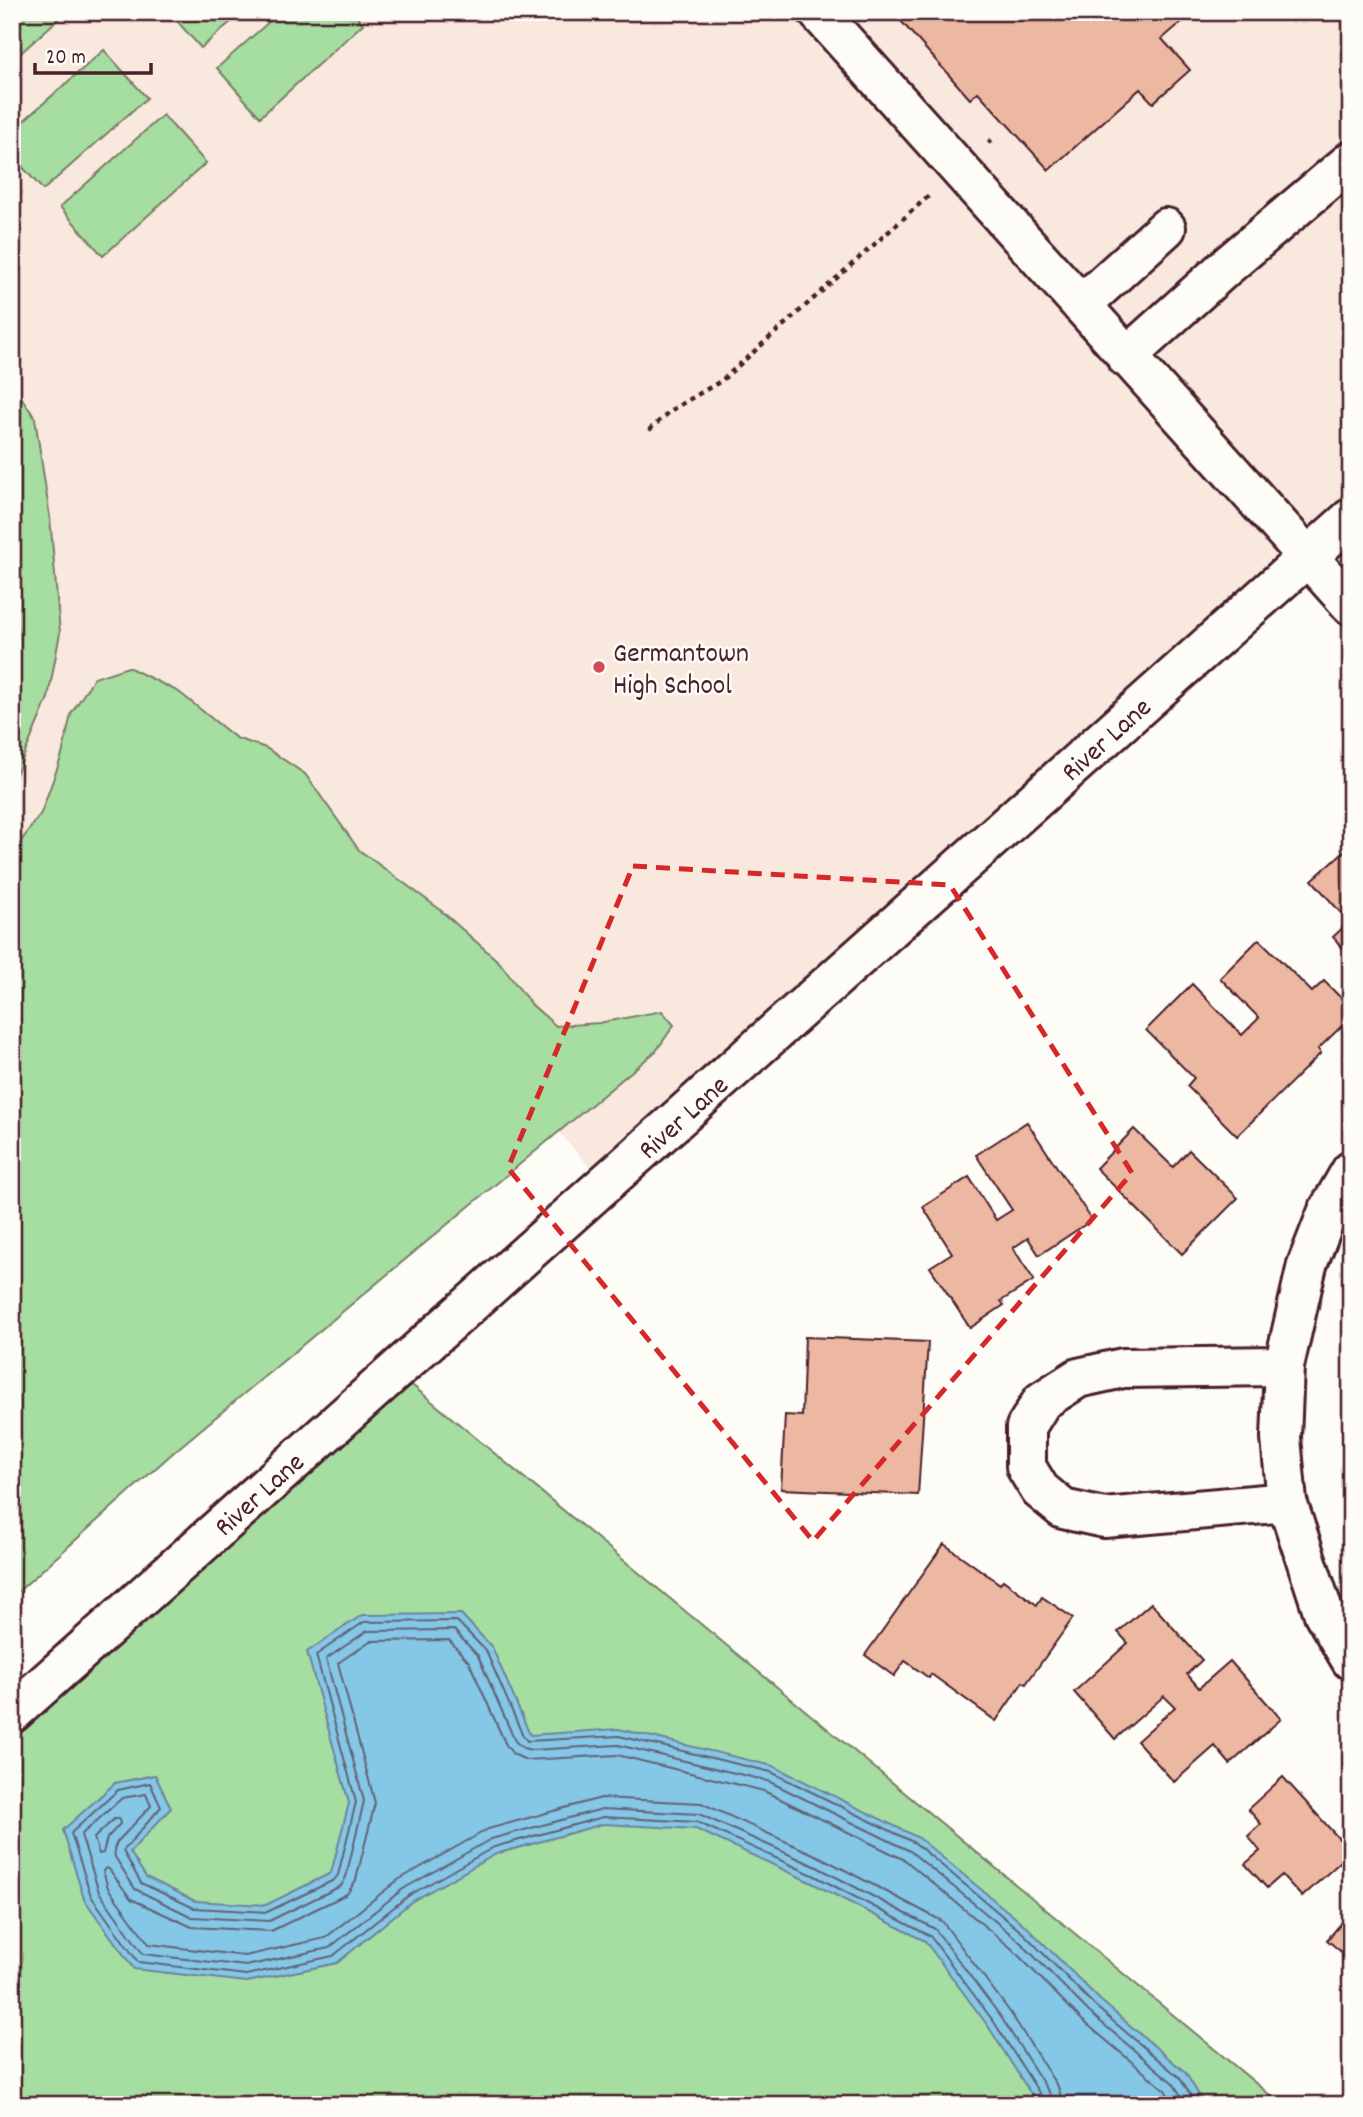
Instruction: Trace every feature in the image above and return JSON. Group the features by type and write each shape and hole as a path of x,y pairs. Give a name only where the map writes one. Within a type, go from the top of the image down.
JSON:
{"street":[{"path":"818,12 1351,605"},
{"path":"1126,357 1351,161"},
{"path":"1081,305 1166,228"},
{"name":"River Lane","path":"12,1713 1351,519"},
{"path":"1351,1171 1328,1211 1307,1265 1284,1366 1282,1438 1287,1502 1324,1614 1351,1660"},
{"path":"1284,1366 1122,1368 1078,1378 1042,1401 1026,1427 1026,1467 1040,1490 1063,1509 1104,1518 1287,1502"}],"path":[{"path":"649,430 673,409 721,381 995,137"}],"highlighted area":[{"path":"633,866 950,885 1132,1173 813,1541 508,1168"}],"shaded area":[{"name":"Germantown High School","path":"12,12 1351,12 1351,518 605,1184 243,776 12,982"}],"green space":[{"path":"12,12 66,12 12,61"},
{"path":"169,12 242,12 201,48"},
{"path":"280,12 353,12 363,24 260,117 217,68"},
{"path":"104,50 147,98 43,190 12,155 12,131"},
{"path":"163,115 206,163 103,256 60,207"},
{"path":"12,383 35,418 50,517 60,633 48,698 12,784"},
{"path":"128,667 179,692 236,738 266,748 305,774 359,850 438,908 499,962 531,1004 556,1026 599,1023 662,1011 674,1025 656,1051 175,1451 12,1597 12,854 41,813 62,755 71,714 94,678"},
{"path":"395,1371 1282,2105 12,2105 12,1713"}],"water":[{"path":"461,1614 492,1647 530,1735 619,1729 773,1766 919,1838 1029,1929 1100,2000 1185,2072 1205,2105 1038,2105 988,2026 925,1941 810,1882 696,1829 603,1824 496,1854 411,1902 337,1963 247,1982 134,1969 84,1899 63,1830 115,1783 155,1775 171,1808 130,1852 146,1877 195,1901 266,1905 331,1873 349,1803 307,1652 362,1615"}],"building":[{"path":"893,12 1193,12 1162,39 1190,70 1153,103 1140,89 1049,170 978,92 970,99"},
{"path":"1351,845 1351,957 1333,937 1349,922 1312,880"},
{"path":"1259,939 1312,992 1324,981 1351,1008 1351,1017 1318,1049 1321,1053 1237,1136 1187,1086 1194,1078 1146,1030 1192,984 1242,1035 1259,1018 1220,978"},
{"path":"1027,1122 1092,1220 1039,1255 1028,1238 1013,1248 1034,1280 1001,1301 1004,1305 970,1328 930,1267 952,1253 923,1207 969,1177 996,1220 1012,1210 976,1155"},
{"path":"1134,1129 1173,1167 1189,1150 1238,1198 1182,1254 1096,1168"},
{"path":"805,1337 928,1342 918,1495 781,1489 785,1415 802,1416"},
{"path":"944,1544 1000,1584 1003,1580 1037,1605 1042,1597 1073,1618 996,1721 931,1674 929,1678 905,1661 894,1676 865,1655"},
{"path":"1151,1603 1202,1660 1187,1674 1199,1688 1230,1661 1281,1719 1230,1764 1215,1746 1174,1782 1137,1741 1175,1707 1164,1696 1115,1739 1074,1692 1128,1643 1118,1632"},
{"path":"1283,1777 1351,1852 1302,1897 1282,1875 1267,1888 1245,1864 1260,1851 1248,1836 1261,1824 1248,1809"},
{"path":"1351,1912 1351,1960 1327,1940"}],"place":[{"name":"Germantown High School","path":"599,667"}]}
